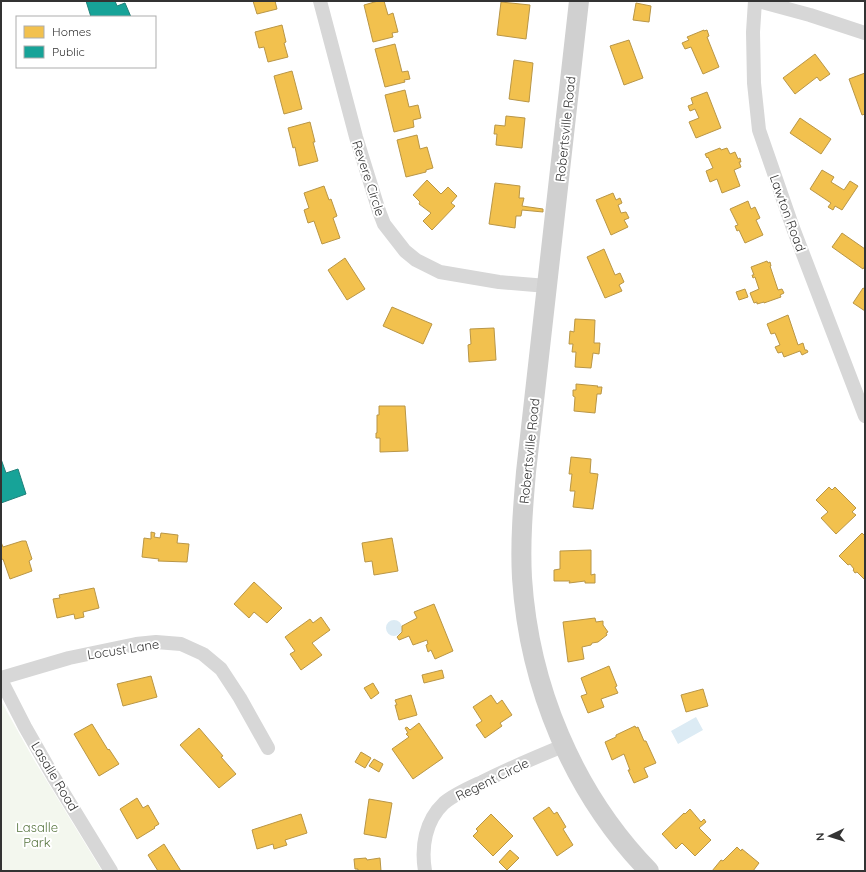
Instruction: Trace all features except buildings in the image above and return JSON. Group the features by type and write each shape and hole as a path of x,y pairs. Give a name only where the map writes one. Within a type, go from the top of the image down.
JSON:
{"street":[{"name":"Revere Circle","path":"320,1 354,130 379,211 384,224 404,251 416,260 440,272 499,282 547,286"},
{"name":"Robertsville Road","path":"579,1 523,510 521,550 522,578 525,612 533,656 545,699 563,746 600,811 637,859 649,871"},
{"path":"756,1 810,15 865,33"},
{"name":"Lawton Road","path":"756,1 753,32 754,83 759,130 787,213 865,416"},
{"name":"Locust Lane","path":"1,679 69,658 136,644 156,642 181,644 203,654 221,669 240,698 268,748"},
{"name":"Lasalle Road","path":"1,679 25,727 53,776 111,871"},
{"name":"Regent Circle","path":"425,871 423,858 424,839 432,819 444,804 462,792 510,768 563,746"}],"green space":[{"name":"Lasalle Park","path":"1,701 34,760 102,871 1,871"}],"shaded area":[{"path":"394,620 400,622 402,628 400,634 394,636 388,634 386,628 388,622"},
{"path":"696,717 703,730 678,744 671,731"}]}
